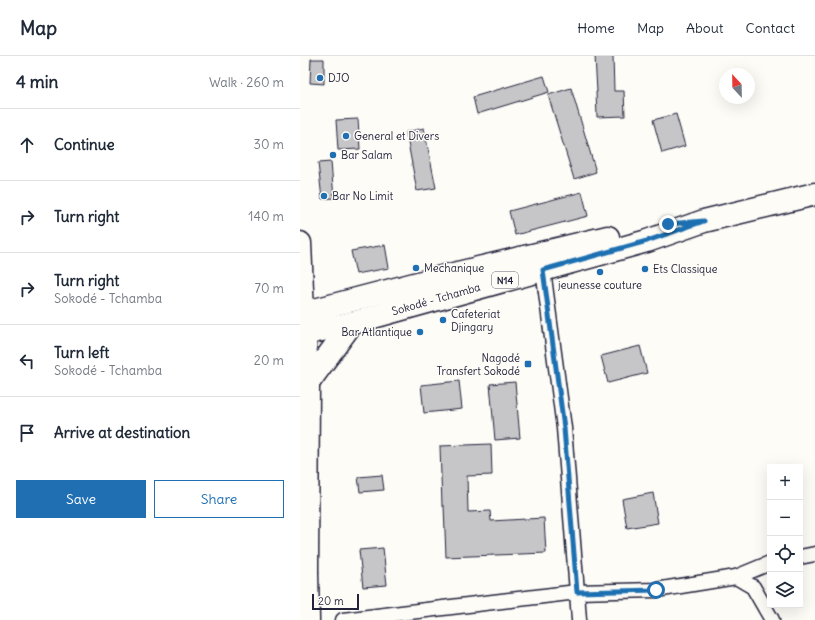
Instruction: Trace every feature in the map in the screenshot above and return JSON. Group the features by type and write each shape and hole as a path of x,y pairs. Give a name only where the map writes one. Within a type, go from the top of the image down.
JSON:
{"main road":[{"name":"Sokodé - Tchamba","path":"304,324 352,323 647,241 704,221 815,194"},
{"name":"Sokodé - Tchamba","path":"304,324 453,274 644,229 668,224 704,221"},
{"path":"300,243 308,383 303,573 308,620"},
{"path":"308,383 352,323"}],"street":[{"path":"543,270 564,428 579,620"},
{"path":"803,556 815,554"},
{"path":"342,620 577,592 656,590 736,577 767,564"},
{"path":"736,577 753,587 772,620"}],"building":[{"path":"595,56 613,56 614,91 624,91 625,116 597,117"},
{"path":"311,59 324,59 324,84 310,83"},
{"path":"544,76 549,92 477,114 473,97"},
{"path":"571,88 596,172 574,179 548,95"},
{"path":"676,114 685,146 662,153 653,120"},
{"path":"358,119 360,149 338,150 336,120"},
{"path":"424,128 436,188 417,191 406,132"},
{"path":"331,162 334,198 322,199 318,163"},
{"path":"582,192 588,216 515,235 509,211"},
{"path":"385,245 389,268 356,274 351,251"},
{"path":"640,346 647,373 608,383 601,356"},
{"path":"459,381 462,409 424,413 421,385"},
{"path":"515,382 520,438 495,440 490,384"},
{"path":"491,444 492,475 467,476 468,512 490,511 491,521 544,518 546,553 446,557 444,506 442,506 440,446"},
{"path":"382,475 384,490 360,492 358,477"},
{"path":"653,493 658,523 627,528 622,499"},
{"path":"383,548 387,585 363,587 359,550"}],"place":[{"name":"DJO","path":"320,78"},
{"name":"General et Divers","path":"346,136"},
{"name":"Bar Salam","path":"333,155"},
{"name":"Bar No Limit","path":"324,196"},
{"name":"Mechanique","path":"416,268"},
{"name":"Ets Classique","path":"645,269"},
{"name":"jeunesse couture","path":"600,272"},
{"name":"Cafeteriat Djingary","path":"443,320"},
{"name":"Bar Atlantique","path":"420,332"},
{"name":"Nagodé Transfert Sokodé","path":"528,364"}],"route":[{"path":"656,590 577,592 564,428 543,270 647,241 704,221 668,224"}]}
